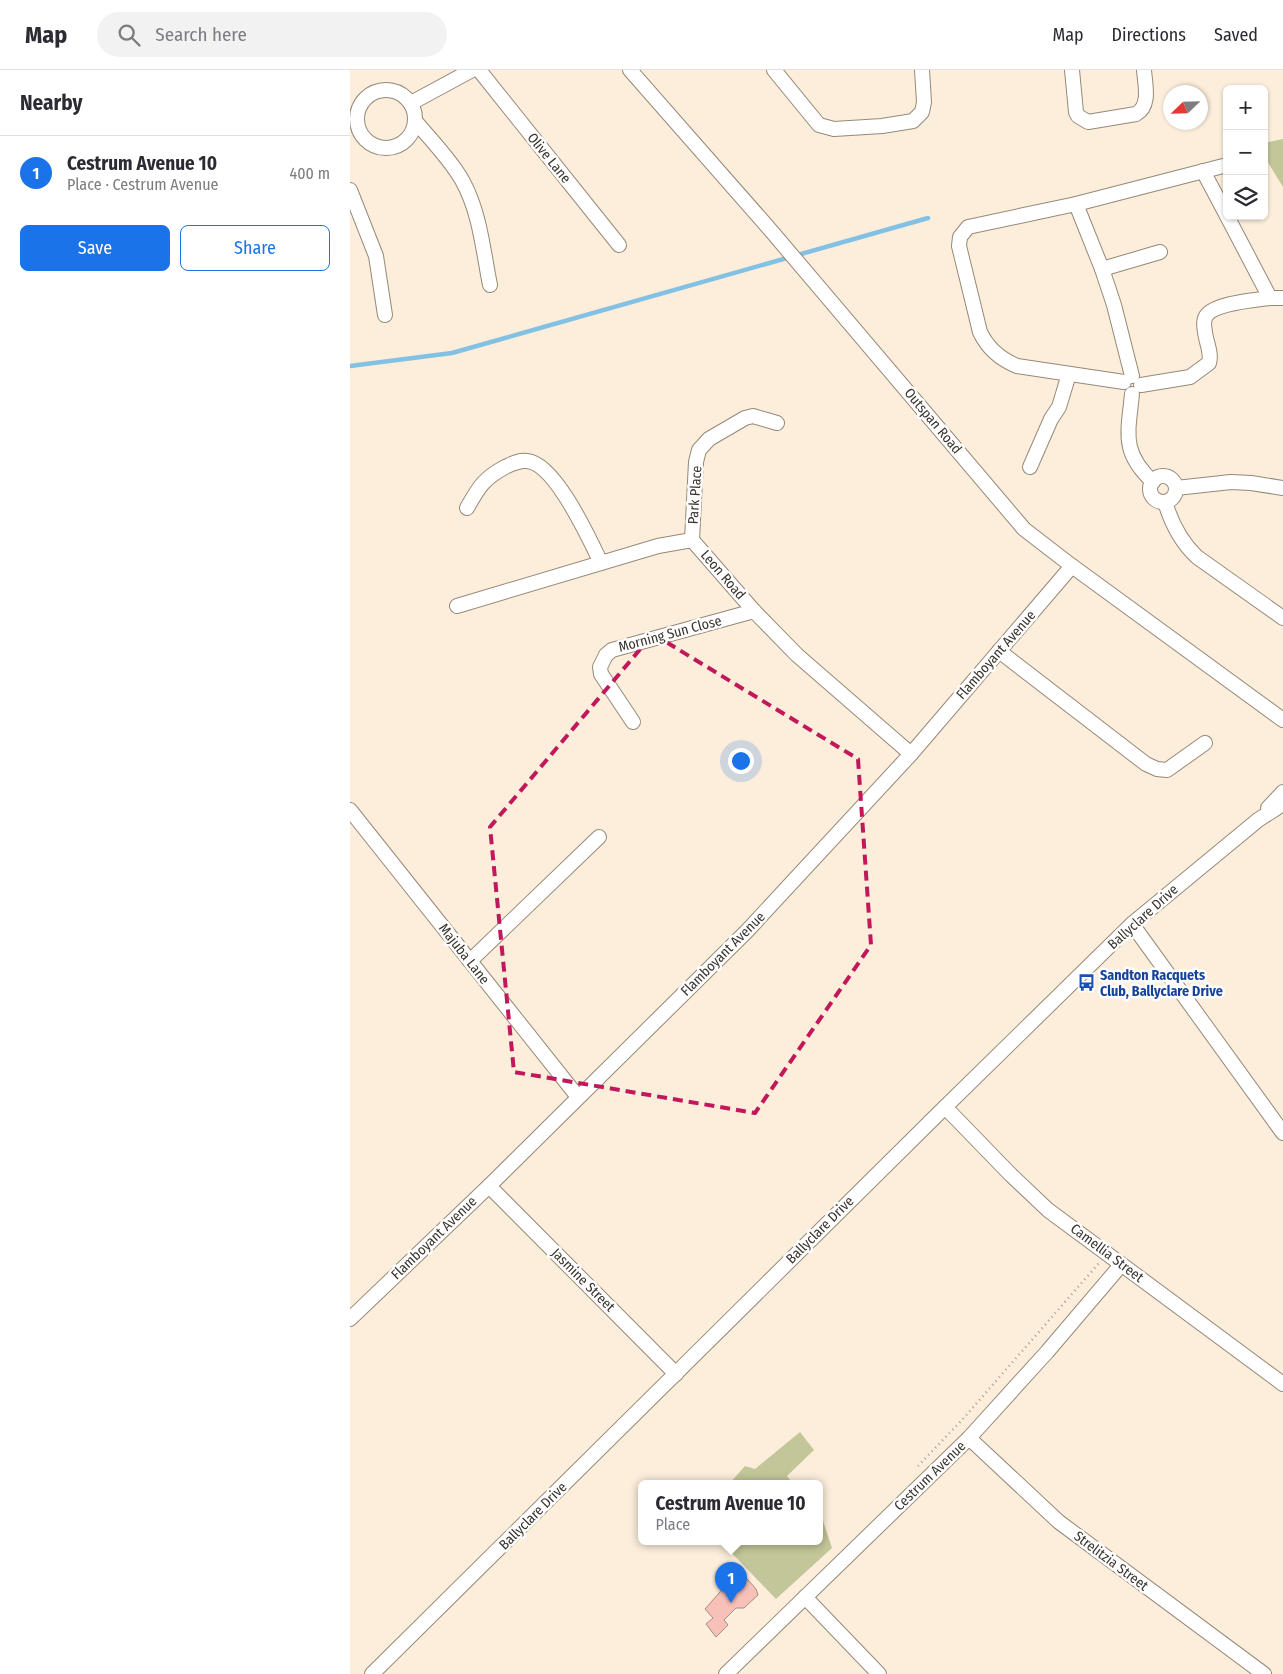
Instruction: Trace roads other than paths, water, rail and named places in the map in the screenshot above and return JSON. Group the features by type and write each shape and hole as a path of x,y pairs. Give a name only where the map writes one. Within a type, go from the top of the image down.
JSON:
{"street":[{"path":"411,103 472,70"},
{"name":"Olive Lane","path":"479,70 619,245"},
{"name":"Outspan Road","path":"630,70 773,233 1018,522 1037,540 1283,720"},
{"path":"774,70 819,125 834,129 882,126 913,121 922,112 924,102 922,70"},
{"path":"1072,70 1076,112 1078,116 1088,122 1136,114 1142,110 1146,103 1144,70"},
{"path":"388,89 397,91 411,103 415,112 416,122 413,132 407,140 398,146 378,147 362,135 354,114 370,94 388,89"},
{"path":"416,122 452,164 471,199 477,217 490,285"},
{"path":"1223,166 1076,204 968,227 960,237 959,246 980,332 992,350 1004,361 1017,366 1132,384 1190,377 1210,363 1204,320 1211,310 1232,304 1276,298 1229,220"},
{"path":"1203,171 1223,208"},
{"path":"350,190 376,256 385,315"},
{"path":"1076,204 1114,305 1132,384 1127,438 1134,459 1143,473 1153,482"},
{"path":"1102,269 1160,252"},
{"path":"1030,467 1051,419 1059,407 1069,374"},
{"name":"Park Place","path":"692,540 696,462 699,450 709,439 745,418 754,416 777,424"},
{"path":"467,508 479,488 490,475 516,462 527,461 533,463 543,469 580,518 601,563"},
{"path":"1161,477 1166,477 1174,483 1176,488 1174,497 1165,502 1160,502 1152,496 1151,486 1153,482 1161,477"},
{"path":"1176,488 1231,482 1283,488"},
{"path":"1165,502 1168,512 1188,549 1283,618"},
{"name":"Leon Road","path":"457,606 658,546 692,540 754,611 797,655 911,754"},
{"name":"Flamboyant Avenue","path":"350,1319 489,1186 747,931 911,754 1072,566"},
{"name":"Morning Sun Close","path":"633,722 601,674 600,667 606,655 612,650 754,611"},
{"path":"999,651 1146,764 1157,769 1167,770 1205,743"},
{"path":"1258,820 1283,792"},
{"name":"Ballyclare Drive","path":"372,1674 1132,924 1258,820 1283,804"},
{"name":"Majuba Lane","path":"353,819 470,961 578,1097"},
{"path":"470,961 599,837"},
{"path":"1132,924 1283,1134"},
{"name":"Camellia Street","path":"945,1107 1048,1210 1283,1384"},
{"name":"Jasmine Street","path":"489,1186 676,1374"},
{"name":"Cestrum Avenue","path":"726,1674 969,1438 1053,1345 1121,1265"},
{"name":"Strelitzia Street","path":"969,1438 1059,1522 1264,1674"},
{"path":"805,1597 879,1674"}],"waterway":[{"path":"350,366 452,353 928,218"}],"place":[{"name":"Sandton Racquets Club, Ballyclare Drive","path":"1086,983"},
{"name":"Cestrum Avenue 10","path":"731,1603"}]}
